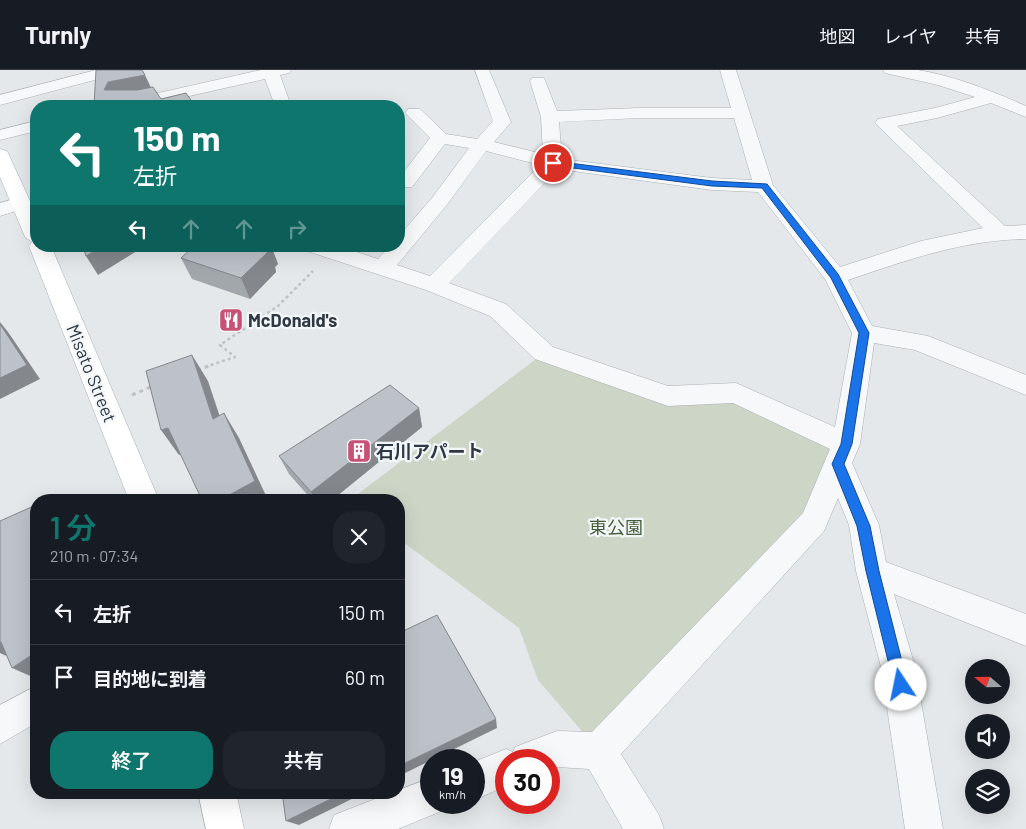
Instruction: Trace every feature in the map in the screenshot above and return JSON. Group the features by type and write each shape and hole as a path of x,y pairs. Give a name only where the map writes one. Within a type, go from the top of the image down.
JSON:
{"main road":[{"name":"Misato Street","path":"0,155 30,222"},
{"name":"Misato Street","path":"43,252 142,494"}],"street":[{"path":"0,100 115,70"},
{"path":"560,749 599,751 814,522 842,454 864,333 835,276 764,186 728,70"},
{"path":"892,70 922,75 993,97 1026,112"},
{"path":"149,100 277,71 282,100"},
{"path":"405,241 439,202 480,145 502,122 482,71"},
{"path":"434,285 553,163 550,117 538,81"},
{"path":"993,97 938,113 884,123 998,231"},
{"path":"414,113 440,138 480,145 553,163 712,184 764,186"},
{"path":"550,117 640,113 741,113"},
{"path":"0,134 30,127"},
{"path":"405,179 440,138"},
{"path":"405,185 439,202"},
{"path":"0,210 21,203"},
{"path":"835,276 926,248 998,231 1026,232"},
{"path":"330,252 434,285 498,310 544,353 668,396 736,393 842,454 864,526 872,571 898,667 924,829"},
{"path":"382,268 396,252"},
{"path":"864,333 919,342 1026,385"},
{"path":"872,571 1026,630"},
{"path":"0,726 30,707"},
{"path":"599,751 645,829"},
{"path":"348,829 420,801"}],"path":[{"path":"189,373 235,357 220,345 278,306 321,252"},
{"path":"107,408 142,390 161,383"}],"green space":[{"name":"東公園","path":"544,353 668,396 736,393 846,444 814,522 599,751 538,680 519,628 405,543 405,494 358,494"}],"building":[{"path":"96,70 142,70 145,75 108,82 104,90 137,90 153,87 161,99 186,93 191,100 94,100"},
{"path":"85,252 93,252 86,256"},
{"path":"188,252 268,252 241,278 181,258"},
{"path":"0,324 27,365 0,378"},
{"path":"192,355 213,419 224,413 255,481 231,494 199,494 168,428 161,430 146,371"},
{"path":"390,385 419,408 311,492 279,456"},
{"path":"30,508 30,656 12,668 0,642 0,521"},
{"path":"437,615 496,719 434,749 420,749 420,756 405,763 405,630"},
{"path":"283,799 331,799 286,821"}],"place":[{"name":"McDonald's","path":"231,320"},
{"name":"石川アパート","path":"359,451"}],"route":[{"path":"553,163 712,184 764,186 835,276 864,333 846,444 838,464 864,526 872,571 898,667 901,685"}]}
